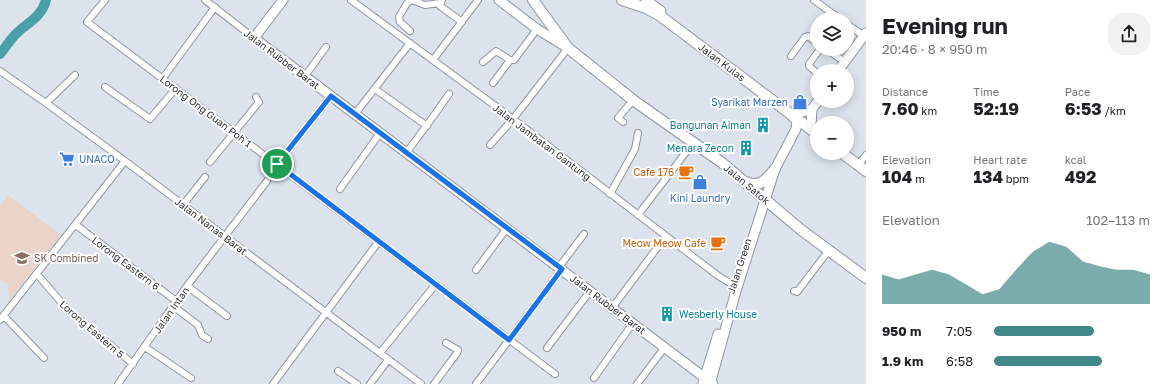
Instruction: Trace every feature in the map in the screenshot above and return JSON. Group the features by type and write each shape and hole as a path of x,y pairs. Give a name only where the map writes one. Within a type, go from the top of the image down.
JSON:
{"main road":[{"path":"254,38 283,0"},
{"name":"Jalan Satok","path":"499,0 537,29 568,48 633,100 693,144 721,162 829,250 866,278"},
{"name":"Jalan Satok","path":"533,0 568,48"},
{"name":"Jalan Kulas","path":"622,0 646,8 659,16 810,126"},
{"name":"Jalan Kulas","path":"636,0 661,10"},
{"name":"Jalan Kulas","path":"646,0 705,43 793,114"},
{"name":"Jalan Rubber Barat","path":"254,38 665,347 708,383"},
{"path":"845,62 864,39"},
{"path":"793,114 810,107"},
{"name":"Jalan Green","path":"708,383 775,169 796,129 797,121 793,114"},
{"path":"851,160 862,168"},
{"path":"744,181 753,185 760,184 766,180 775,169"},
{"name":"Jalan Green","path":"708,383 733,285 756,213 757,192"}],"street":[{"name":"Lorong Ong Guan Poh 1","path":"105,0 87,22 555,374"},
{"name":"Jalan Jambatan Gantung","path":"351,0 513,119 717,275 733,285"},
{"path":"410,31 400,22 399,17 408,2 412,0 425,5 441,1 440,6 462,22"},
{"path":"433,60 478,0"},
{"path":"814,0 830,12"},
{"name":"Jalan Rubber Barat","path":"207,1 254,38"},
{"path":"163,78 215,7"},
{"path":"493,83 510,60 514,60 537,29"},
{"path":"854,30 864,39"},
{"path":"791,56 805,37 808,36 810,38"},
{"path":"355,114 410,43"},
{"path":"305,76 326,47"},
{"path":"490,146 568,48"},
{"path":"484,62 496,52 510,60"},
{"path":"810,67 809,64 815,56"},
{"path":"836,56 845,62"},
{"name":"Jalan Nanas Barat","path":"2,72 46,102 421,384"},
{"path":"46,102 75,75"},
{"path":"105,87 150,119 176,88"},
{"path":"375,89 427,126"},
{"path":"406,152 427,126 449,94"},
{"path":"277,164 331,96"},
{"path":"210,162 259,102 256,97"},
{"path":"623,122 618,118 633,100"},
{"path":"340,189 380,133"},
{"path":"610,194 635,149 638,133"},
{"path":"638,215 693,144"},
{"path":"862,168 866,155"},
{"path":"44,358 2,318 125,161"},
{"path":"183,205 205,177"},
{"name":"Jalan Intan","path":"118,384 174,304 267,181"},
{"name":"Lorong Eastern 6","path":"76,225 174,304 198,325 202,335 208,339"},
{"path":"476,270 507,228"},
{"path":"476,384 584,234"},
{"path":"612,308 666,236"},
{"path":"273,384 379,241"},
{"path":"794,291 797,292 829,250"},
{"name":"Lorong Eastern 5","path":"37,274 66,308 133,364"},
{"path":"380,353 435,284"},
{"path":"188,286 227,316"},
{"path":"547,348 590,291"},
{"path":"594,378 633,323"},
{"path":"434,384 458,350 446,342"},
{"path":"145,347 191,378"},
{"path":"637,384 665,347"},
{"path":"370,384 388,360"},
{"path":"338,370 357,384"}],"shaded area":[{"name":"SK Combined","path":"8,195 61,235 9,301 8,284 0,280 0,206"}],"waterway":[{"path":"0,54 15,34 38,15 46,0"}],"place":[{"name":"Syarikat Marzen","path":"800,102"},
{"name":"Bangunan Aiman","path":"763,125"},
{"name":"Menara Zecon","path":"746,148"},
{"name":"UNACO","path":"67,159"},
{"name":"Cafe 176","path":"686,172"},
{"name":"Kini Laundry","path":"700,182"},
{"name":"Meow Meow Cafe","path":"718,243"},
{"name":"SK Combined","path":"22,258"},
{"name":"Wesberly House","path":"667,314"}],"route":[{"path":"331,96 562,269 509,340 277,164 331,96"}]}
